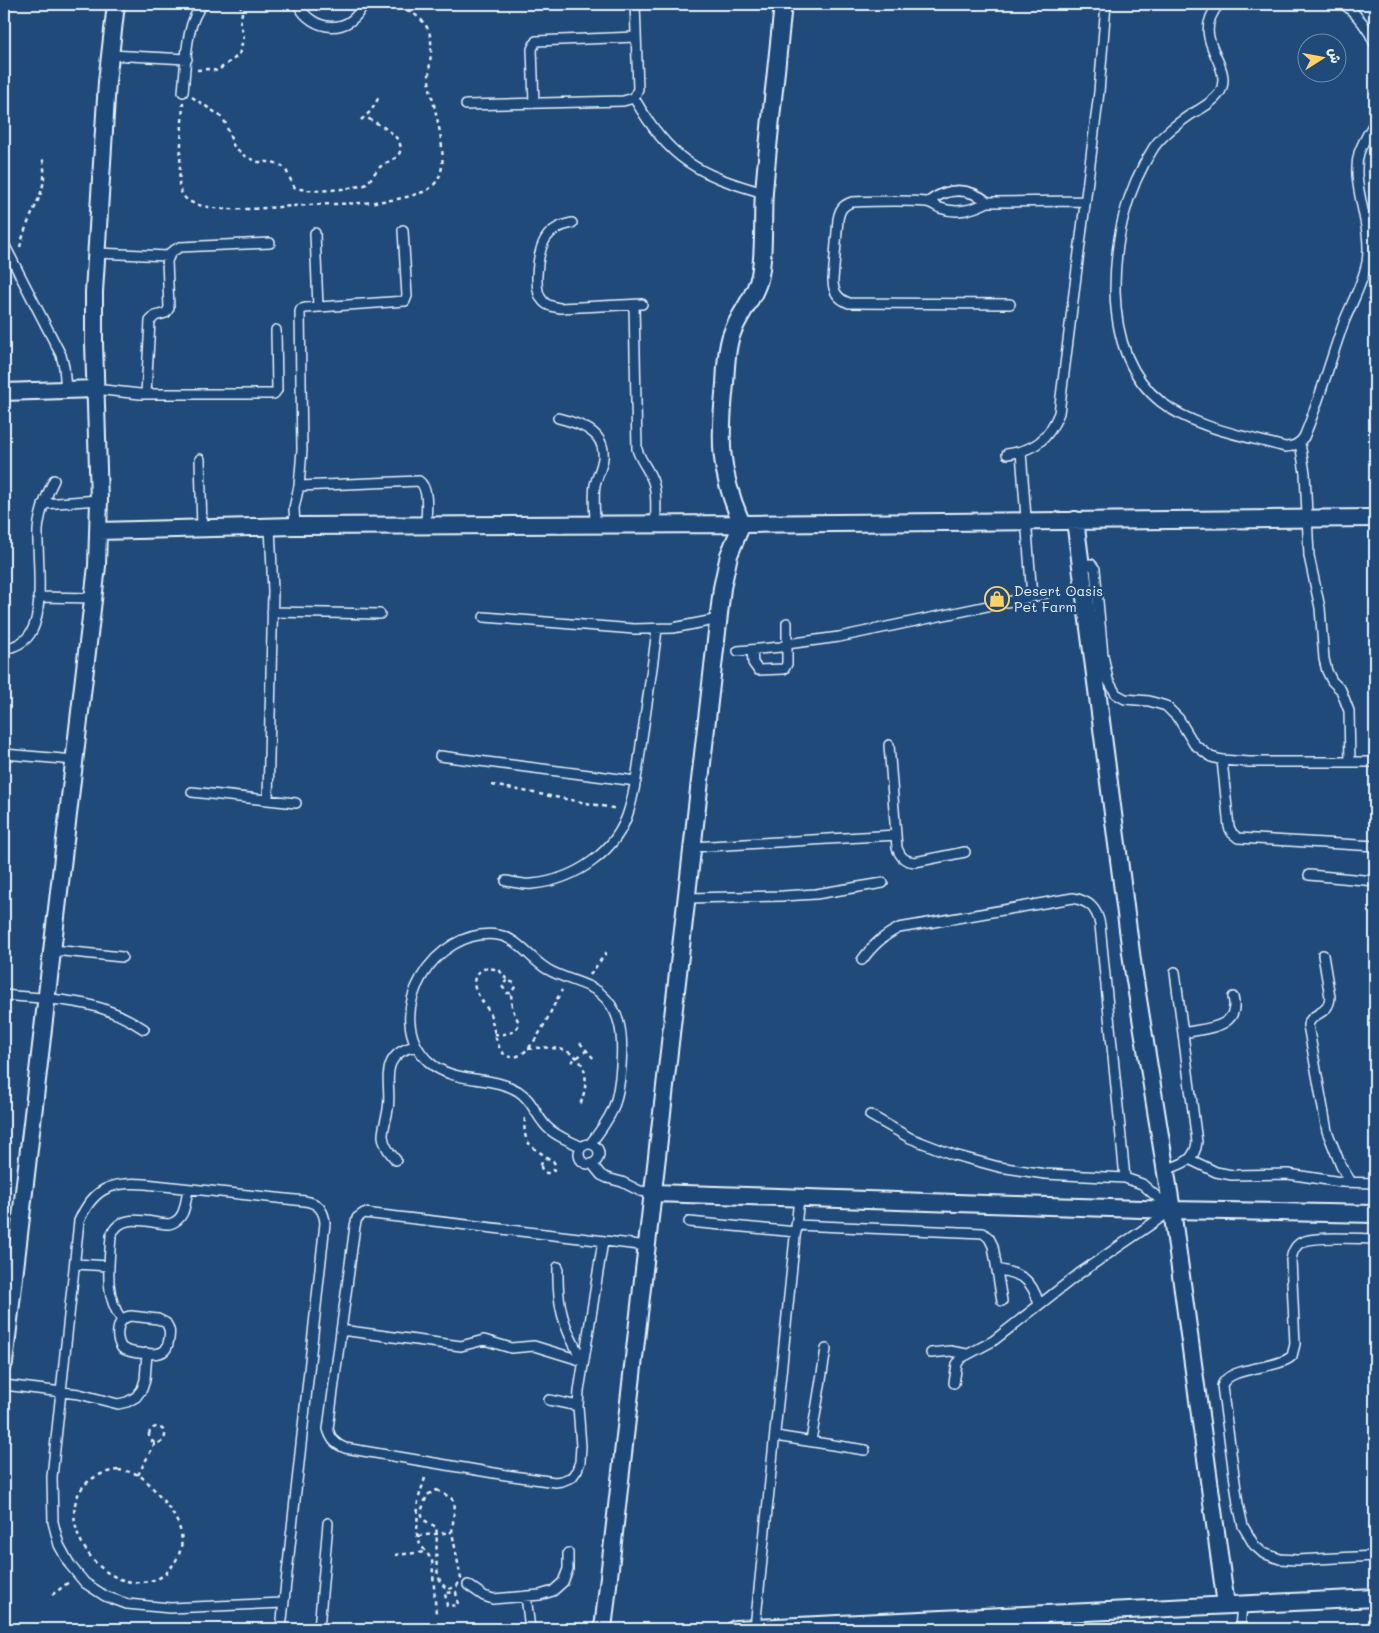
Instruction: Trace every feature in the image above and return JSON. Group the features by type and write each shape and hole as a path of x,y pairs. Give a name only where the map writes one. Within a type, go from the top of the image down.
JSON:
{"street":[{"path":"4,1363 9,1282 47,999 94,598 99,531 99,500 94,292 110,55 116,4"},
{"path":"603,1629 725,571 729,555 742,524 725,476 720,424 731,338 737,320 755,291 760,276 764,193 783,4"},
{"path":"4,392 95,389"},
{"path":"99,531 294,526 1375,518"},
{"path":"1075,520 1132,960 1234,1604"},
{"path":"654,1193 1172,1210 1375,1214"},
{"path":"734,1629 1375,1598"}],"lane":[{"path":"183,92 191,22 198,8 203,4"},
{"path":"298,4 302,12 316,24 334,27 350,20 357,14 363,4"},
{"path":"466,105 624,101 634,98 638,89 635,4"},
{"path":"1006,454 1021,452 1045,438 1054,426 1059,413 1099,92 1106,4"},
{"path":"1219,4 1211,14 1208,25 1212,49 1223,76 1219,94 1178,123 1155,146 1138,177 1127,204 1119,232 1115,267 1116,310 1119,331 1124,351 1133,370 1161,402 1179,414 1237,434 1285,447 1293,447 1300,443 1308,430 1345,320 1363,277 1368,243 1357,168 1359,154 1364,141 1375,122"},
{"path":"1344,4 1360,18 1371,34 1375,44"},
{"path":"534,103 532,48 536,41 636,37"},
{"path":"110,55 187,59"},
{"path":"634,98 657,134 680,157 708,175 764,193"},
{"path":"928,202 937,195 958,189 979,195 988,202"},
{"path":"1010,304 849,303 842,300 836,295 833,288 840,211 845,205 852,202 928,202 939,208 952,211 970,209 988,202 1085,202"},
{"path":"572,223 554,230 542,246 539,255 539,296 544,303 560,308 638,304 637,449 642,464 652,478 656,524"},
{"path":"294,526 294,508 299,486 302,450 299,316 301,309 405,301 407,296 403,230"},
{"path":"315,233 318,307"},
{"path":"146,394 150,321 155,316 166,313 169,308 168,256 175,248 180,247 270,243"},
{"path":"4,244 61,355 66,390"},
{"path":"96,253 168,256"},
{"path":"95,389 146,394 274,394 277,390 276,330"},
{"path":"558,418 587,427 595,434 601,444 603,455 595,487 596,525"},
{"path":"1300,443 1308,518 1309,556 1320,608 1327,671 1332,681 1341,690 1349,711 1350,762"},
{"path":"1021,452 1032,597"},
{"path":"200,459 202,528"},
{"path":"4,649 17,646 30,635 36,619 38,597 38,530 43,504 54,480"},
{"path":"299,486 419,482 422,483 425,489 426,525"},
{"path":"43,504 99,500"},
{"path":"268,800 273,569 270,527"},
{"path":"1081,566 1092,564 1095,569 1103,655 1108,680 1112,689 1116,694 1125,699 1149,701 1166,706 1179,719 1194,744 1206,754 1222,760 1249,762 1375,762"},
{"path":"738,651 780,647 787,644 830,638 1045,594"},
{"path":"38,597 94,598"},
{"path":"272,612 380,614"},
{"path":"484,617 634,629 688,626 719,619"},
{"path":"752,650 753,663 758,670 782,670 787,664 787,623"},
{"path":"506,881 530,884 556,880 580,870 601,855 618,835 629,812 636,781 657,629"},
{"path":"889,746 896,835 901,857 907,861 915,862 965,852"},
{"path":"4,754 75,760"},
{"path":"440,756 636,781"},
{"path":"1222,760 1229,827 1232,834 1238,838 1375,846"},
{"path":"192,792 296,803"},
{"path":"693,847 896,835"},
{"path":"1309,875 1375,881"},
{"path":"687,898 816,894 883,883"},
{"path":"862,960 872,946 884,936 899,928 1072,898 1083,900 1092,906 1098,914 1100,925 1125,1178"},
{"path":"592,1164 599,1153 594,1146 586,1145 557,1134 547,1127 528,1099 519,1092 508,1086 457,1076 443,1071 429,1062 416,1046 410,1031 409,1012 413,994 421,977 434,960 447,948 475,936 498,935 508,938 540,965 569,980 584,984 599,992 611,1005 618,1020 621,1037 619,1089 613,1109 603,1128 586,1145 578,1155 583,1162 592,1164 601,1175 628,1184 640,1191 654,1193"},
{"path":"53,950 122,957"},
{"path":"1323,956 1330,1003 1327,1008 1312,1017 1308,1026 1326,1130 1341,1166 1351,1182"},
{"path":"1165,1170 1190,1159 1196,1151 1197,1142 1175,972"},
{"path":"4,995 94,1005 128,1019 144,1029"},
{"path":"1183,1033 1221,1025 1228,1021 1234,1014 1233,997"},
{"path":"396,1160 387,1149 383,1136 389,1095 389,1071 392,1062 398,1054 406,1048 416,1046"},
{"path":"870,1115 919,1141 954,1155 999,1167 1045,1174 1125,1178 1142,1184 1172,1210 1087,1268 993,1341 961,1358 957,1364 954,1383"},
{"path":"1190,1159 1204,1167 1232,1175 1288,1174 1314,1179 1375,1183"},
{"path":"280,1629 283,1603 325,1223 325,1215 320,1207 313,1202 129,1182 112,1186 97,1193 86,1205 79,1221 52,1477 53,1522 59,1545 70,1566 86,1583 105,1596 127,1604 150,1607 283,1603"},
{"path":"122,1319 114,1309 109,1288 111,1236 114,1229 118,1224 126,1221 163,1224 175,1222 183,1214 188,1189"},
{"path":"755,1628 799,1198"},
{"path":"603,1241 578,1406 581,1446 580,1462 572,1477 555,1482 516,1476 345,1448 331,1438 328,1429 355,1226 357,1218 364,1213 648,1246"},
{"path":"689,1222 796,1228 983,1233 989,1238 992,1246 1002,1301"},
{"path":"1375,1238 1308,1240 1296,1247 1292,1253 1291,1260 1295,1344 1292,1356 1282,1362 1231,1375 1223,1381 1222,1386 1238,1504 1243,1526 1254,1545 1263,1553 1280,1559 1297,1560 1375,1556"},
{"path":"75,1264 109,1266"},
{"path":"558,1266 558,1292 562,1316 571,1340 584,1361"},
{"path":"996,1269 1019,1274 1029,1281 1036,1292 1039,1304"},
{"path":"131,1316 158,1319 166,1323 170,1332 166,1349 159,1353 147,1353 130,1352 122,1348 118,1340 119,1324 122,1319 131,1316"},
{"path":"341,1330 461,1346 484,1340 511,1348 534,1346 584,1361"},
{"path":"811,1441 826,1349"},
{"path":"931,1353 950,1352 967,1354"},
{"path":"4,1385 87,1395 118,1404 127,1402 136,1397 142,1390 145,1380 147,1353"},
{"path":"548,1400 578,1406"},
{"path":"775,1436 865,1450"},
{"path":"319,1629 328,1523"},
{"path":"468,1585 484,1596 493,1598 526,1596 553,1591 563,1582 568,1569 568,1553"},
{"path":"526,1596 530,1629"},
{"path":"1234,1604 1240,1629"}],"path":[{"path":"186,72 222,70 239,55 244,36 240,24 242,13 240,4"},
{"path":"365,117 394,135 401,147 400,153 380,167 365,185 354,188 305,190 294,186 282,166 273,162 257,162 243,155 233,145 225,122 219,115 183,92 178,186 181,194 186,200 193,203 235,209 384,201 425,192 432,186 439,178 443,165 443,152 429,83 432,46 430,34 419,17 395,4"},
{"path":"361,120 371,111 379,97"},
{"path":"14,265 26,226 43,189 45,176 42,156"},
{"path":"492,785 629,812"},
{"path":"584,984 608,950"},
{"path":"494,1034 506,1034 519,1026 510,1003 511,993 515,987 514,983 507,980 500,971 487,968 482,970 477,974 475,980 476,992 491,1015 494,1034 501,1050 505,1055 512,1057 519,1056 527,1049 542,1030 569,980"},
{"path":"507,980 502,986 507,993 511,993"},
{"path":"580,1043 595,1060"},
{"path":"527,1049 548,1046 568,1051 578,1057 584,1066 585,1078 585,1087 580,1104"},
{"path":"571,1062 587,1050"},
{"path":"528,1099 524,1134 534,1148 554,1162 554,1170 544,1172 541,1169 541,1162 544,1159 551,1160"},
{"path":"138,1474 155,1443 159,1443 164,1438 160,1428 153,1428 150,1431 150,1438 155,1443"},
{"path":"118,1470 138,1474 147,1481 173,1513 180,1526 182,1540 180,1555 172,1567 161,1577 147,1582 119,1578 106,1572 86,1552 79,1539 75,1525 74,1510 77,1496 84,1485 94,1476 118,1470"},
{"path":"425,1478 418,1500 416,1524 420,1544 432,1560 436,1614"},
{"path":"433,1490 440,1491 453,1500 455,1510 452,1532 460,1579 457,1586 449,1588 440,1582 437,1563 436,1528 424,1520 421,1512 427,1495 433,1490"},
{"path":"418,1536 452,1532"},
{"path":"395,1555 427,1551"},
{"path":"449,1588 450,1593"},
{"path":"456,1592 458,1605 447,1606 445,1593 450,1593 456,1592"}],"place":[{"name":"Desert Oasis Pet Farm","path":"997,599"}]}
